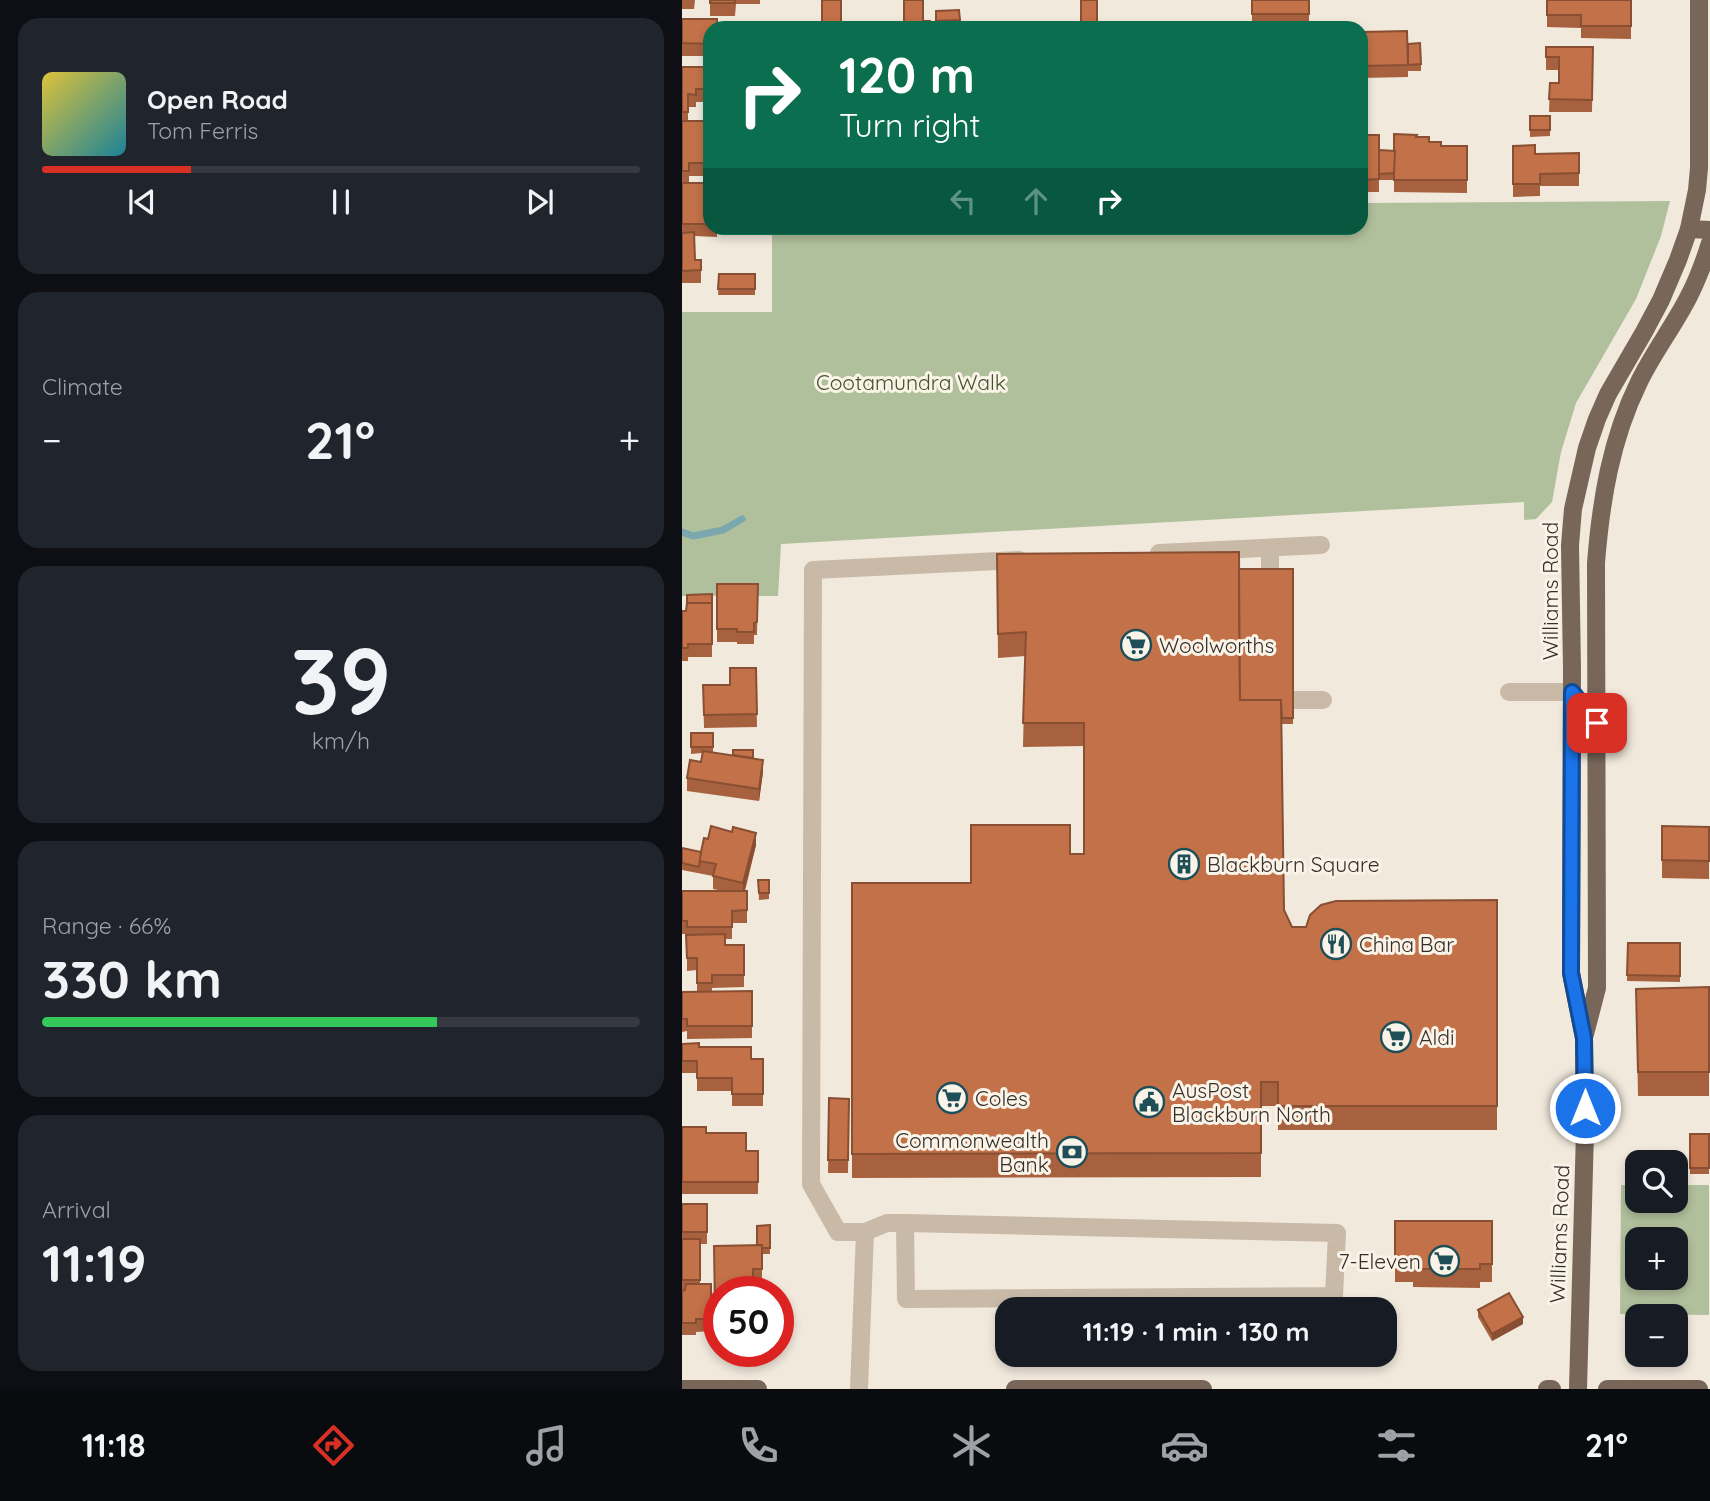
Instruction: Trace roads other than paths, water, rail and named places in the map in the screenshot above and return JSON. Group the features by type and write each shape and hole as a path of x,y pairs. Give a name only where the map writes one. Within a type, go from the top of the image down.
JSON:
{"main road":[{"name":"Williams Road","path":"1578,1389 1585,1131 1584,1038 1571,973 1570,545 1573,509 1587,448 1597,419 1608,394 1661,300 1703,190 1704,48 1699,0"},
{"path":"1689,229 1709,230"},
{"name":"Williams Road","path":"1584,1038 1597,988 1596,563 1601,508 1610,462 1623,419 1639,382 1688,298 1709,243"},
{"path":"1572,692 1597,723"},
{"path":"1571,810 1598,810"},
{"path":"1572,911 1597,911"},
{"path":"682,1389 758,1389"},
{"path":"1015,1389 1203,1389"},
{"path":"1547,1389 1552,1389"},
{"path":"1607,1389 1699,1389"}],"lane":[{"path":"1145,554 1321,545"},
{"path":"1270,548 1270,576"},
{"path":"905,1223 906,1299 1334,1296 1336,1233 905,1223 887,1223 865,1232 838,1232 811,1184 813,570 1034,559"},
{"path":"1509,692 1572,692"},
{"path":"1293,700 1323,700"},
{"path":"859,1389 865,1232"}],"waterway":[{"path":"682,532 693,536 723,530 742,519"}],"place":[{"name":"Woolworths","path":"1136,645"},
{"name":"Blackburn Square","path":"1184,864"},
{"name":"China Bar","path":"1336,944"},
{"name":"Aldi","path":"1396,1037"},
{"name":"Coles","path":"952,1098"},
{"name":"AusPost Blackburn North","path":"1149,1102"},
{"name":"Commonwealth Bank","path":"1072,1152"},
{"name":"7-Eleven","path":"1444,1261"}],"park label":[{"name":"Cootamundra Walk","path":"911,382"}]}
